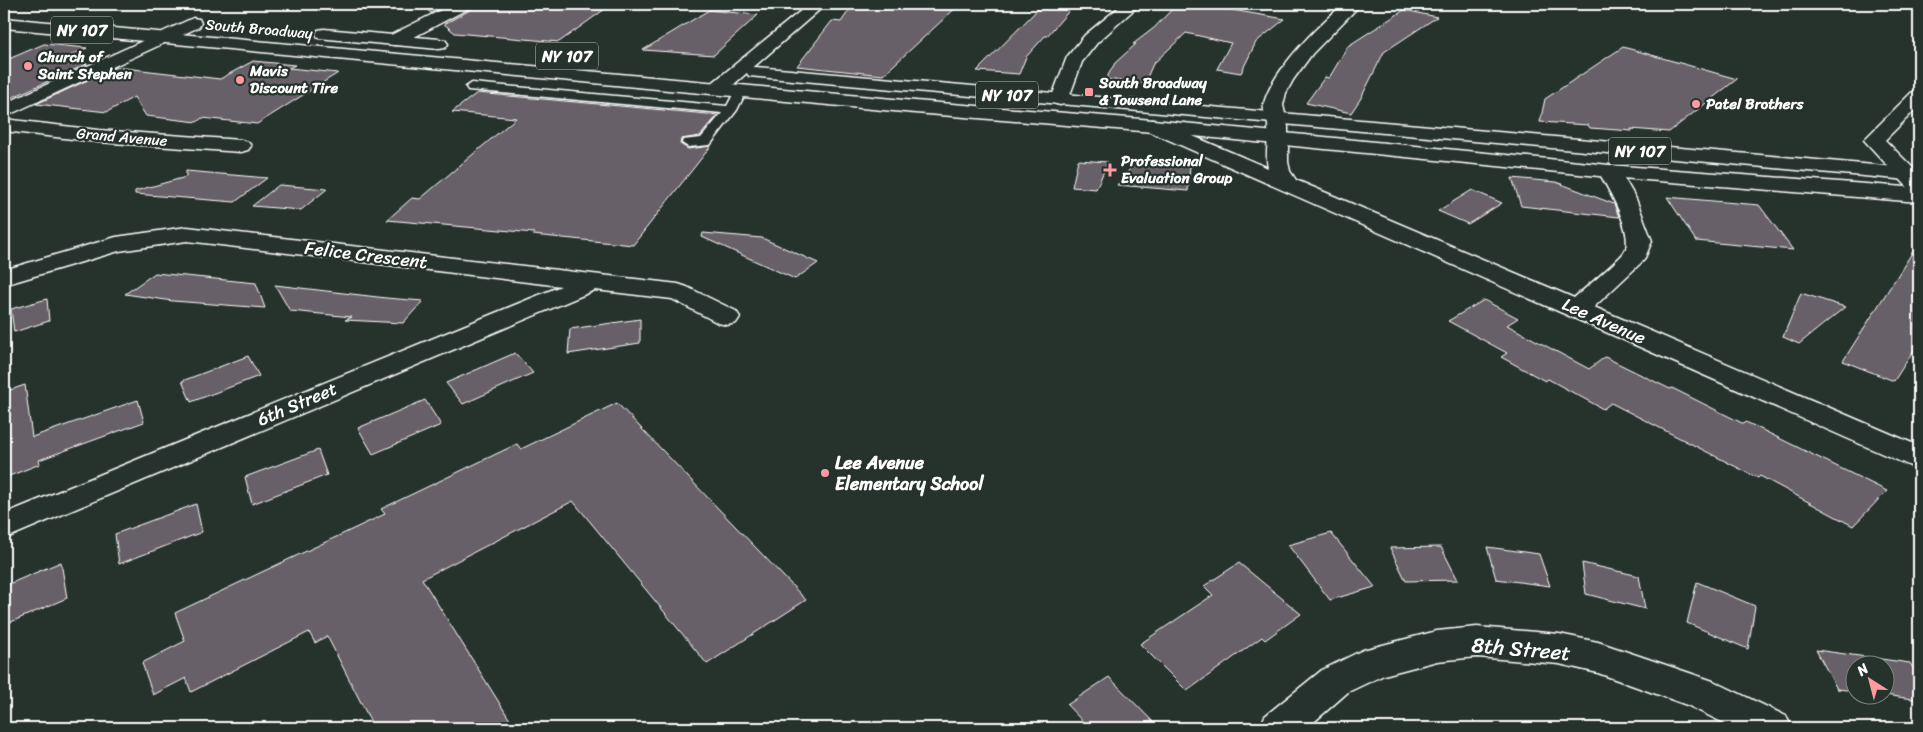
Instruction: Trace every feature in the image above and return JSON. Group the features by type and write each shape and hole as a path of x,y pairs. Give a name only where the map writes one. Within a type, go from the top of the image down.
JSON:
{"street":[{"path":"395,40 465,4"},
{"path":"797,4 816,5"},
{"path":"1060,99 1074,61 1091,39 1132,4"},
{"path":"1288,184 1278,172 1276,156 1279,151 1277,118 1273,106 1280,88 1299,59 1325,28 1353,4"},
{"path":"718,78 738,71 816,5"},
{"name":"South Broadway","path":"161,38 202,24 165,20"},
{"name":"South Broadway","path":"4,23 369,58 718,78"},
{"name":"South Broadway","path":"306,33 455,46"},
{"path":"4,111 161,38"},
{"name":"NY 107","path":"738,71 1277,118 1915,179"},
{"name":"NY 107","path":"718,78 741,90 915,107 1153,126 1609,171 1919,196"},
{"path":"1915,179 1874,140 1919,96"},
{"name":"Grand Avenue","path":"4,125 98,136 241,146"},
{"name":"Lee Avenue","path":"1153,126 1919,458"},
{"path":"1577,309 1636,255 1640,241 1625,199 1609,171"},
{"name":"Felice Crescent","path":"4,278 116,244 186,234 678,292 726,317"},
{"name":"6th Street","path":"4,527 590,282"},
{"name":"8th Street","path":"1279,728 1335,681 1376,661 1437,646 1477,642 1559,649 1598,658 1700,693 1772,728"}],"lane":[{"path":"472,87 731,110"},
{"path":"688,143 704,142 731,110 741,90"}],"building":[{"path":"420,4 449,4 431,13"},
{"path":"475,4 612,4 559,42 455,33 444,24 472,9"},
{"path":"856,4 960,4 883,75 797,66 832,21 841,22"},
{"path":"1043,4 1075,4 1026,57 1019,74 977,71"},
{"path":"1177,4 1197,4 1285,19 1256,42 1241,73 1217,69 1231,43 1186,33 1153,64 1144,84 1106,79 1115,63 1136,44 1133,44 1154,28"},
{"path":"709,10 758,15 714,55 643,50"},
{"path":"1404,10 1437,17 1384,52 1361,98 1351,113 1306,103 1325,77 1329,78 1348,46"},
{"path":"44,44 87,48 59,61 87,64 4,101 4,61"},
{"path":"1623,47 1737,79 1669,132 1590,128 1588,125 1540,122 1545,99"},
{"path":"253,61 295,65 289,68 338,73 257,124 202,118 197,122 146,116 134,97 107,112 36,104 116,67 220,79"},
{"path":"477,93 718,115 700,136 681,139 680,144 688,149 711,146 633,245 533,235 534,233 387,220 412,198 420,199 516,118 452,112"},
{"path":"1138,159 1190,166 1188,191 1117,185"},
{"path":"1078,160 1108,162 1096,189 1072,187"},
{"path":"186,171 267,178 235,202 135,194 135,191 186,177"},
{"path":"1512,178 1556,182 1614,204 1619,217 1521,206"},
{"path":"279,185 327,189 301,210 252,206"},
{"path":"1472,190 1502,203 1468,224 1438,211"},
{"path":"1667,197 1759,205 1793,250 1696,241"},
{"path":"703,233 762,238 818,263 795,279 702,237"},
{"path":"1919,242 1919,342 1894,381 1843,361"},
{"path":"155,273 256,283 265,308 173,301 125,294"},
{"path":"275,285 423,301 403,323 345,320 352,317 290,311"},
{"path":"1801,293 1845,307 1799,344 1783,337"},
{"path":"47,299 49,321 14,332 11,309"},
{"path":"1484,300 1518,318 1507,325 1589,369 1605,357 1744,424 1746,422 1887,491 1853,526 1760,476 1758,478 1611,403 1603,409 1548,379 1545,381 1501,357 1507,353 1448,321"},
{"path":"640,319 640,343 568,354 570,329"},
{"path":"515,353 533,373 463,404 446,383"},
{"path":"248,356 259,376 191,402 182,381"},
{"path":"25,385 32,437 138,400 144,422 39,460 40,464 4,478 4,392"},
{"path":"425,400 441,425 373,454 358,428"},
{"path":"617,403 806,600 707,664 573,501 422,579 515,728 374,728 327,636 315,643 309,632 191,692 186,678 153,695 142,663 185,641 175,613 385,514 381,509 517,444 521,449"},
{"path":"318,450 327,475 252,504 245,477"},
{"path":"196,504 202,532 119,564 115,534"},
{"path":"1331,533 1375,587 1330,600 1288,545"},
{"path":"1441,547 1458,580 1406,581 1390,548"},
{"path":"1487,547 1539,554 1550,586 1496,579"},
{"path":"61,562 67,598 4,625 4,586"},
{"path":"1239,563 1301,614 1265,640 1262,637 1187,691 1140,644 1213,595 1204,586"},
{"path":"1582,563 1639,576 1645,609 1586,594"},
{"path":"1697,582 1755,606 1748,649 1687,623"},
{"path":"1816,650 1846,654 1846,690 1837,689"},
{"path":"1896,661 1910,663 1919,678 1919,700 1896,697"},
{"path":"1109,677 1159,728 1089,728 1067,705"}],"place":[{"name":"Church of Saint Stephen","path":"28,66"},
{"name":"Mavis Discount Tire","path":"240,80"},
{"name":"South Broadway & Towsend Lane","path":"1089,92"},
{"name":"Patel Brothers","path":"1696,104"},
{"name":"Professional Evaluation Group","path":"1110,170"},
{"name":"Lee Avenue Elementary School","path":"825,473"}]}
